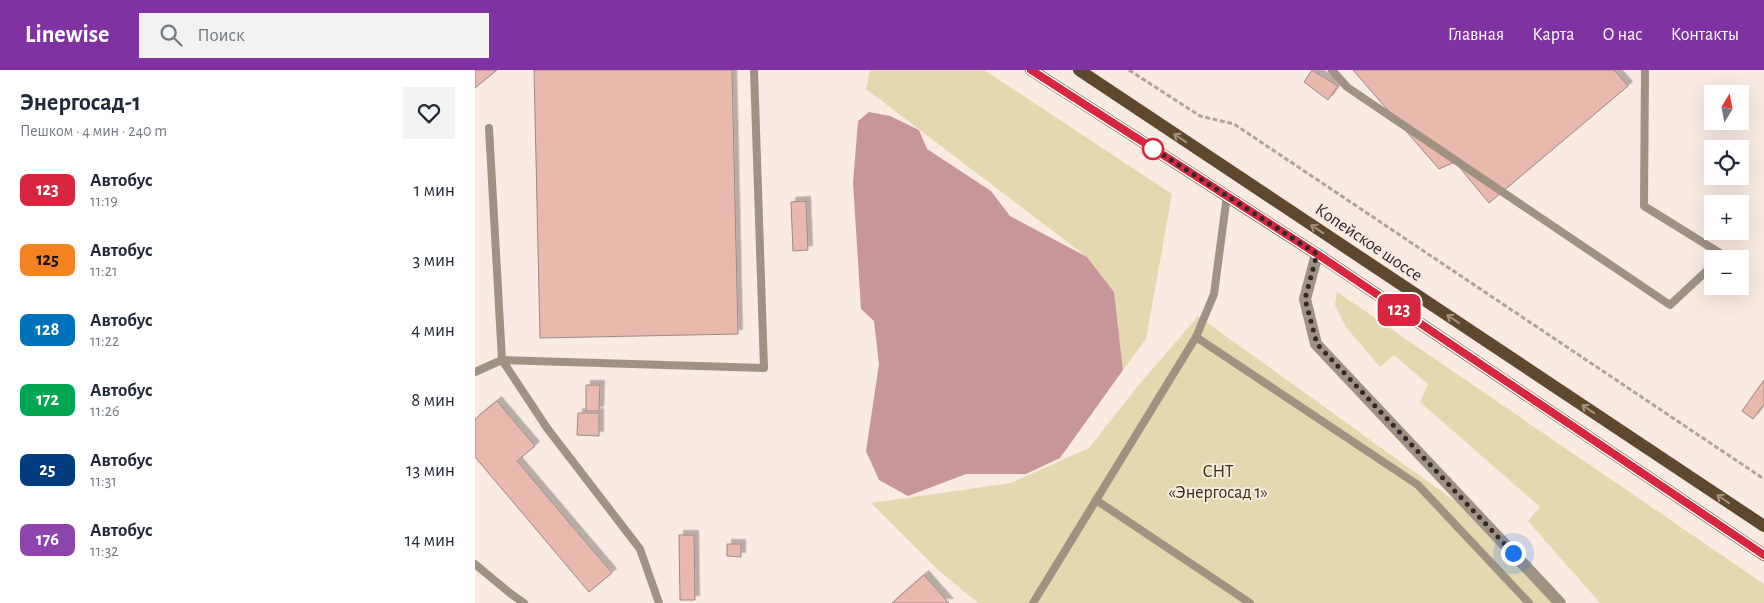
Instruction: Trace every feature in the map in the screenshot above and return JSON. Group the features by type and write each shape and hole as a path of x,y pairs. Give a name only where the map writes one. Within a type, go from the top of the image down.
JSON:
{"main road":[{"path":"1031,70 1317,254 1764,555"},
{"name":"Копейское шоссе","path":"1079,70 1764,526"}],"street":[{"path":"1317,254 1305,299 1317,344 1560,603"}],"lane":[{"path":"475,372 502,360 764,368 754,70"},
{"path":"1332,70 1347,87 1669,305 1704,273"},
{"path":"1645,70 1644,206 1715,250"},
{"path":"489,128 502,360 547,428 640,549 659,603"},
{"path":"1033,603 1196,337 1214,294 1227,195"},
{"path":"1196,337 1417,485 1529,603"},
{"path":"1096,500 1250,603"},
{"path":"475,564 524,603"}],"path":[{"path":"1129,70 1200,116 1234,124 1764,479"}],"green space":[{"path":"870,70 984,70 1172,194 1146,339 1123,370 1114,292 1087,257 866,89"},
{"path":"1337,292 1764,584 1764,603 1600,603 1528,521 1540,507 1420,402 1428,384 1394,355 1380,367 1346,327 1335,305"},
{"name":"СНТ «Энергосад 1»","path":"1198,316 1473,514 1554,603 978,603 937,569 871,503 1011,483 1089,448 1137,387"}],"shaded area":[{"path":"869,112 890,116 919,130 927,149 991,191 1010,216 1087,257 1114,292 1123,370 1060,458 1026,474 966,474 908,496 879,480 866,451 879,364 874,321 861,309 853,183 858,121"}],"building":[{"path":"475,70 497,70 475,88"},
{"path":"534,70 732,70 738,334 540,338"},
{"path":"1312,70 1338,86 1328,100 1304,82"},
{"path":"1353,70 1614,70 1628,86 1489,203 1455,162 1439,169"},
{"path":"806,201 808,250 793,251 791,202"},
{"path":"1764,380 1764,404 1753,419 1742,411"},
{"path":"586,385 600,385 599,411 586,411"},
{"path":"497,401 535,446 517,461 612,573 589,592 475,457 475,419"},
{"path":"578,413 599,413 599,436 577,435"},
{"path":"679,535 694,535 695,600 680,600"},
{"path":"727,544 741,544 741,557 727,556"},
{"path":"924,575 949,603 892,603"}],"bus line":[{"name":"123","path":"1031,70 1317,254 1764,555"}],"route":[{"path":"1153,149 1151,147 1317,254 1305,299 1317,344 1513,553"}]}
